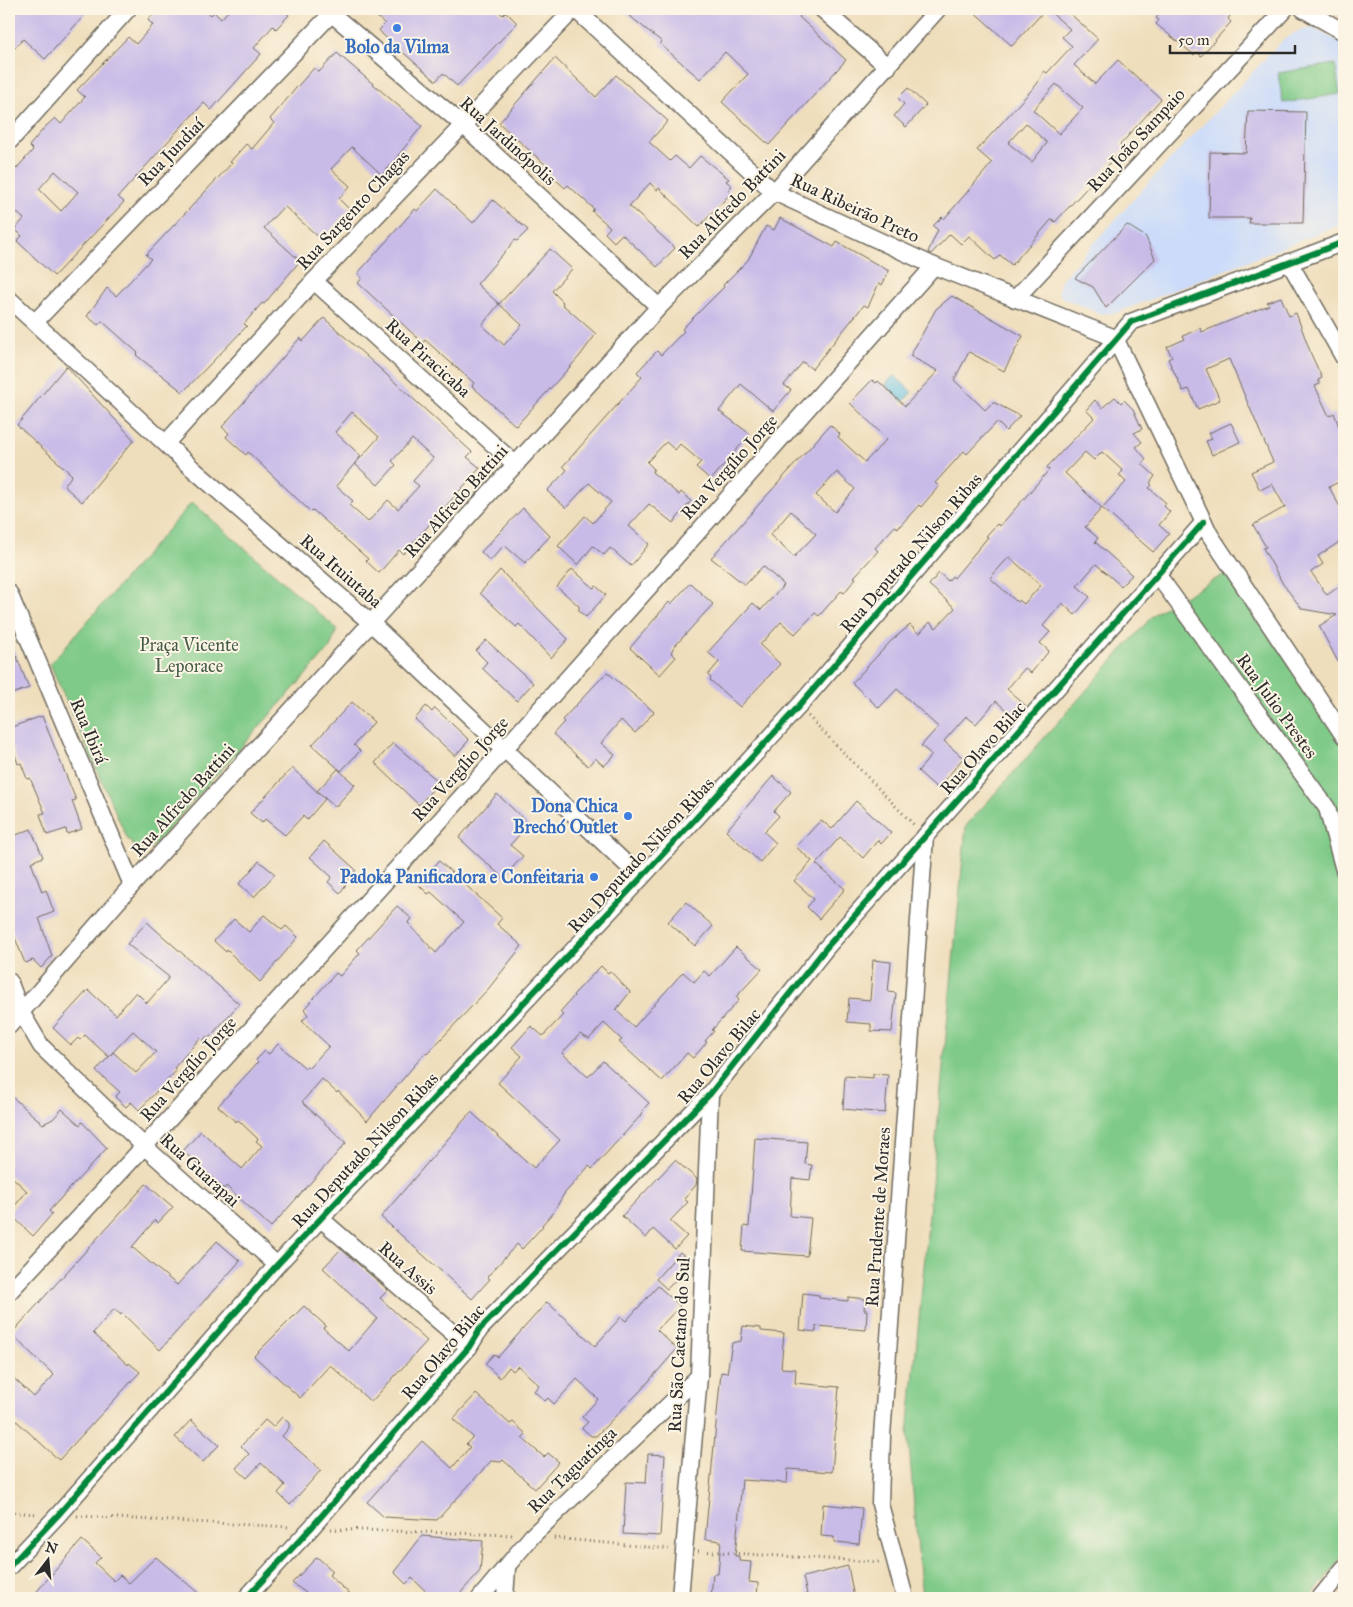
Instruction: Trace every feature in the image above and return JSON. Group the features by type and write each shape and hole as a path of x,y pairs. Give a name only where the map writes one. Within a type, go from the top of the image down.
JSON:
{"street":[{"path":"9,142 128,9"},
{"name":"Rua Sargento Chagas","path":"166,443 314,281 574,9"},
{"name":"Rua Ribeirão Preto","path":"574,9 774,192 934,266 1115,338"},
{"path":"822,9 888,67"},
{"name":"Rua Alfredo Battini","path":"9,1026 132,885 659,307 774,192 938,9"},
{"name":"Rua João Sampaio","path":"1016,300 1285,9"},
{"path":"1303,9 1344,32"},
{"name":"Rua Jardinópolis","path":"331,10 462,124 659,307"},
{"name":"Rua Jundiaí","path":"35,322 331,10"},
{"name":"Rua Deputado Nilson Ribas","path":"9,1567 58,1515 277,1265 641,878 799,706 1115,338 1131,322 1344,242"},
{"path":"1289,262 1344,358"},
{"name":"Rua Vergílio Jorge","path":"9,1292 145,1147 504,751 934,266"},
{"name":"Rua Piracicaba","path":"314,281 516,465"},
{"name":"Rua Ituiutaba","path":"9,299 166,443 371,624 641,878"},
{"path":"1115,338 1210,535 1344,736"},
{"name":"Rua Olavo Bilac","path":"246,1598 311,1528 469,1347 480,1329 710,1094 826,948 1204,522"},
{"name":"Rua Julio Prestes","path":"1157,574 1326,808 1344,870"},
{"name":"Rua Ibirá","path":"9,593 132,885"},
{"name":"Rua Prudente de Moraes","path":"905,1598 880,1504 882,1436 924,836"},
{"name":"Rua Guarapai","path":"9,980 21,1012 41,1046 145,1147 277,1265"},
{"name":"Rua São Caetano do Sul","path":"680,1598 699,1376 710,1094"},
{"name":"Rua Assis","path":"321,1219 469,1347"},
{"name":"Rua Taguatinga","path":"480,1598 532,1536 699,1376"},
{"path":"505,1598 507,1568"},
{"path":"1320,1598 1344,1568"}],"path":[{"path":"799,706 924,836"},
{"path":"9,1512 311,1528 532,1536 684,1550 896,1563"}],"shaded area":[{"path":"1313,28 1344,44 1344,223 1116,313 1101,314 1063,298 1058,292 1061,280 1151,180 1283,40 1298,31"}],"green space":[{"path":"1335,64 1340,94 1283,103 1278,73"},
{"name":"Praça Vicente Leporace","path":"192,502 337,629 330,648 149,850 136,849 127,838 50,664"},
{"path":"1232,570 1344,745 1344,1554 1310,1598 922,1598 908,1434 966,826 1155,613"}],"water":[{"path":"894,375 912,392 903,402 885,385"}],"building":[{"path":"9,9 90,9 45,59 23,39 9,54"},
{"path":"158,9 204,9 211,15 214,12 221,19 230,9 282,9 289,15 276,29 273,26 254,48 261,54 211,110 204,103 181,127 118,197 124,202 54,276 17,241 22,236 15,229 24,219 9,205 9,162 16,169 33,150 29,146 45,127 55,118 61,124 85,97 77,90 128,37 136,44 153,25 148,20","holes":["55,171 78,192 61,211 39,189"]},
{"path":"368,9 496,9 503,15 506,12 517,23 457,86 443,73 436,81 383,35 379,30 385,24"},
{"path":"621,9 806,9 799,17 846,60 769,145 722,102 748,74 725,52 700,79 660,44 662,42"},
{"path":"971,9 1046,9 1012,46"},
{"path":"1047,9 1065,9 1098,39 1074,65 1095,84 1118,60 1161,99 1120,145 1124,148 1055,222 1052,219 1012,265 1000,255 995,260 969,236 961,244 950,234 931,254 928,252 938,230 933,226 942,217 944,219 992,163 977,150 1037,84 1044,71 1047,73 1072,46 1062,37 1070,29","holes":["1056,84 1083,108 1059,134 1033,110","1026,123 1047,143 1032,162 1008,143"]},
{"path":"1164,9 1222,9 1230,16 1228,19 1231,22 1201,56 1197,52 1194,55 1156,24 1159,20 1156,18"},
{"path":"337,53 422,126 382,175 352,147 331,169 350,186 339,199 349,209 322,240 284,206 264,228 300,261 264,304 262,303 244,324 247,326 183,392 136,355 138,353 102,321 98,325 87,316 107,288 116,296 151,259 146,255 232,163 230,162 246,144 252,149 274,123 270,119 314,68 319,72"},
{"path":"555,58 596,97 616,75 668,121 649,142 670,161 675,156 689,168 700,156 729,179 726,181 732,186 728,190 731,193 699,227 659,188 657,190 650,183 629,206 675,248 657,267 622,234 614,242 605,233 610,227 592,211 594,209 568,185 565,188 544,169 547,166 499,123"},
{"path":"908,88 926,105 906,127 894,116 904,104 898,98"},
{"path":"1248,111 1306,112 1303,223 1249,223 1250,218 1209,218 1210,152 1246,153"},
{"path":"437,189 473,223 493,200 528,230 517,241 515,240 477,284 499,304 550,249 572,269 552,291 563,302 562,304 596,334 579,357 516,426 472,386 474,383 425,340 423,343 358,283 362,278 358,273 415,209 417,211","holes":["499,304 522,325 504,345 482,325"]},
{"path":"780,218 834,247 837,242 889,271 882,285 879,283 868,307 864,305 812,369 803,362 784,385 791,390 773,411 741,384 719,411 750,434 711,480 696,467 701,462 680,444 675,450 666,442 647,462 654,469 652,472 679,495 681,492 691,501 673,523 649,504 629,526 649,544 631,566 610,548 604,555 593,546 578,565 558,546 585,516 593,523 611,502 589,483 566,508 547,491 567,470 563,466 642,377 637,372 657,351 661,355 684,331 682,329 748,260 766,226 774,230"},
{"path":"1127,225 1146,237 1155,259 1106,308 1093,287 1075,278"},
{"path":"952,296 1023,336 1004,371 969,352 954,380 985,410 993,402 1020,416 1006,431 997,422 967,454 964,451 935,483 939,486 921,507 919,505 898,528 895,526 875,548 878,551 854,577 856,578 844,593 841,591 819,616 815,613 795,634 781,622 760,645 780,664 740,707 710,680 711,678 708,675 719,662 708,652 753,603 761,610 784,585 763,566 745,585 711,558 830,425 840,434 838,437 865,462 887,439 850,403 872,380 876,383 878,381 905,406 938,371 910,356 936,309","holes":["837,472 855,489 835,512 816,495","791,511 816,534 794,557 770,535"]},
{"path":"1281,297 1289,316 1296,313 1322,378 1318,380 1320,384 1315,386 1329,416 1334,413 1344,440 1344,479 1329,487 1344,514 1344,539 1318,556 1323,564 1311,572 1327,595 1344,583 1344,673 1319,626 1337,615 1302,609 1283,584 1263,548 1266,547 1253,525 1285,507 1272,484 1260,490 1251,472 1273,462 1229,359 1206,369 1220,400 1198,409 1189,389 1183,391 1168,359 1172,357 1167,347 1185,339 1183,336 1200,328 1202,332 1269,305 1267,302"},
{"path":"324,318 472,452 467,457 480,468 403,554 399,550 379,573 366,561 368,559 313,510 311,512 248,452 246,455 226,437 229,433 222,427 300,338 303,341","holes":["352,412 379,437 355,464 378,485 396,465 392,461 412,439 433,458 413,481 419,486 398,509 388,500 368,522 349,505 353,501 336,486 361,456 335,432"]},
{"path":"66,366 134,440 82,502 64,486 72,475 17,425"},
{"path":"1115,397 1121,403 1124,400 1133,409 1142,429 1134,433 1142,442 1136,447 1146,459 1142,464 1155,476 1149,488 1166,503 1164,506 1170,512 1159,525 1169,534 1153,552 1102,508 1085,527 1098,538 1095,542 1132,575 1121,586 1096,564 1077,586 1090,597 1075,615 1062,603 1043,626 1050,632 1040,643 1049,651 1031,673 1025,668 1007,689 1026,706 1015,718 996,701 976,724 966,716 944,741 963,758 938,789 918,771 932,755 921,746 938,727 897,689 879,708 852,683 891,641 910,625 919,634 930,622 936,628 955,608 929,585 939,573 948,581 952,576 954,578 988,537 986,536 997,524 1000,526 1049,470 1047,467 1094,418 1086,410 1095,400 1102,408","holes":["1085,452 1094,460 1102,452 1123,471 1119,475 1126,482 1102,508 1065,473","1009,557 1041,585 1024,604 1019,600 1017,602 990,578"]},
{"path":"1231,423 1240,442 1212,455 1206,441 1212,439 1209,433"},
{"path":"523,508 550,536 525,563 504,545 490,561 481,552"},
{"path":"572,569 594,588 596,586 606,595 586,617 579,611 579,606 557,587"},
{"path":"500,570 568,639 551,658 519,624 516,627 480,593"},
{"path":"690,583 713,604 673,648 671,653 676,657 660,675 630,648 669,602 671,604"},
{"path":"9,637 29,688 9,695"},
{"path":"486,640 533,683 517,701 482,668 487,662 476,651"},
{"path":"607,672 654,712 635,733 621,720 601,743 615,755 604,766 595,758 588,766 553,734 564,722 562,720"},
{"path":"352,702 374,722 354,745 360,751 341,771 312,745"},
{"path":"426,706 432,712 435,708 469,740 455,756 415,719"},
{"path":"42,716 76,800 72,801 82,829 67,834 66,829 47,835 40,814 45,813 30,778 27,779 21,763 18,764 9,737 9,728"},
{"path":"393,743 439,782 419,805 375,763"},
{"path":"292,768 325,799 307,820 303,816 285,835 265,819 262,823 250,813"},
{"path":"338,769 355,785 335,807 317,791"},
{"path":"773,776 791,792 774,811 779,816 764,832 776,843 760,862 726,831"},
{"path":"497,794 529,824 510,845 523,856 503,878 459,838"},
{"path":"856,801 891,833 881,844 878,840 863,858 840,837 816,864 845,889 819,919 807,907 814,899 794,881 812,861 796,847 821,820 832,829"},
{"path":"31,829 43,857 31,862 42,892 46,890 54,912 39,918 52,956 41,968 33,960 25,963 9,923 9,838"},
{"path":"324,841 356,870 340,893 328,882 332,877 310,857"},
{"path":"259,861 275,874 254,897 239,884"},
{"path":"439,861 502,918 497,924 522,946 489,988 427,1054 425,1053 367,1121 338,1091 337,1093 322,1079 302,1102 346,1143 271,1227 226,1186 224,1189 183,1151 201,1131 242,1169 262,1146 256,1141 258,1139 238,1120 236,1122 218,1106 258,1062 256,1060 265,1051 269,1054 278,1044 305,1068 307,1066 309,1068 329,1046 302,1021 308,1015 304,1009 336,973 340,976 360,953 357,950 397,906 412,919 408,923 436,953 464,922 431,892 428,894 418,884"},
{"path":"686,902 713,926 695,946 668,922"},
{"path":"264,915 282,930 286,926 298,937 260,982 227,950 226,952 214,941 234,919 249,932"},
{"path":"147,922 239,1004 209,1038 207,1036 203,1041 200,1038 174,1068 177,1070 139,1110 131,1102 126,1107 115,1097 120,1092 96,1071 109,1057 85,1035 80,1040 78,1038 71,1045 53,1028 88,990 116,1015 136,992 147,1003 169,977 127,944","holes":["133,1031 156,1052 136,1073 113,1052"]},
{"path":"736,947 762,969 736,997 739,1000 712,1030 714,1031 705,1041 707,1042 693,1058 687,1053 662,1081 619,1042 622,1040 604,1023 589,1039 580,1034 562,1053 588,1077 603,1061 649,1103 641,1112 643,1113 592,1169 589,1166 564,1194 543,1226 522,1249 517,1244 487,1277 490,1279 472,1299 381,1217 471,1112 534,1168 560,1140 498,1083 522,1056 512,1047 531,1026 543,1036 563,1015 560,1012 573,995 601,966 608,973 610,971 630,992 616,1010 634,1027 683,972 694,982 704,971 710,976"},
{"path":"873,960 891,962 888,992 896,993 892,1032 871,1031 871,1024 847,1022 849,998 870,1000"},
{"path":"873,1074 888,1075 885,1113 843,1109 845,1076 873,1078"},
{"path":"9,1094 43,1124 53,1119 62,1109 80,1125 82,1122 107,1148 49,1211 52,1214 33,1236 9,1213 27,1191 9,1174"},
{"path":"755,1138 807,1142 805,1164 812,1165 810,1180 792,1178 790,1216 811,1218 807,1256 742,1251 744,1226 749,1227"},
{"path":"675,1160 697,1179 696,1185 684,1199 688,1202 670,1221 687,1236 675,1249 653,1229 646,1238 622,1216"},
{"path":"146,1184 173,1207 158,1223 155,1220 132,1247 177,1285 217,1241 240,1261 160,1350 122,1313 121,1315 114,1309 93,1333 128,1365 129,1363 140,1372 59,1460 9,1414 9,1374 34,1397 54,1375 11,1334"},
{"path":"341,1249 388,1290 380,1298 427,1341 371,1402 330,1365 300,1398 254,1356 304,1306 326,1326 323,1328 349,1351 377,1318 323,1268"},
{"path":"680,1252 692,1262 667,1289 656,1279"},
{"path":"658,1286 680,1306 657,1330 677,1349 642,1389 596,1436 591,1436 582,1428 588,1422 582,1417 598,1399 577,1379 554,1404 548,1398 545,1401 534,1391 539,1385 518,1366 513,1371 509,1367 500,1378 485,1364 494,1354 498,1357 547,1302 595,1346 621,1317 626,1321"},
{"path":"803,1293 819,1295 819,1298 848,1301 848,1297 865,1299 864,1310 867,1310 866,1330 816,1326 816,1332 800,1330"},
{"path":"743,1326 761,1328 761,1331 784,1333 781,1368 796,1369 795,1383 839,1387 832,1472 788,1469 787,1483 742,1480 735,1556 739,1556 739,1561 751,1562 749,1582 758,1583 757,1598 711,1598 713,1574 718,1574 721,1541 705,1539 721,1372 727,1373 732,1343 741,1341"},
{"path":"476,1394 510,1424 513,1422 526,1434 522,1438 544,1457 548,1453 559,1462 535,1489 503,1460 501,1462 491,1461 437,1520 384,1517 367,1502 422,1441 452,1468 470,1447 466,1444 473,1437 453,1419"},
{"path":"282,1417 289,1423 289,1428 282,1436 321,1470 290,1505 278,1493 285,1485 261,1463 247,1478 236,1468 249,1454 241,1446 265,1420 273,1427"},
{"path":"191,1420 219,1445 203,1462 175,1437"},
{"path":"648,1454 665,1455 660,1536 623,1534 626,1482 646,1483"},
{"path":"823,1504 862,1508 859,1544 834,1542 834,1537 821,1536"},
{"path":"422,1536 483,1541 480,1571 456,1598 433,1598 412,1578 406,1584 394,1572"},
{"path":"82,1540 101,1557 95,1563 114,1581 120,1575 129,1583 156,1557 204,1598 31,1598"},
{"path":"317,1557 333,1571 329,1575 354,1598 313,1598 292,1583"},
{"path":"848,1566 854,1598 808,1598 803,1577"}],"cycle path":[{"path":"9,1567 58,1515 277,1265 641,878 799,706 1131,322 1344,242"},
{"path":"246,1598 311,1528 469,1347 480,1329 710,1094 826,948 1204,522"}],"place":[{"name":"Bolo da Vilma","path":"397,28"},
{"name":"Dona Chica Brechó Outlet","path":"628,816"},
{"name":"Padoka Panificadora e Confeitaria","path":"594,877"}]}
